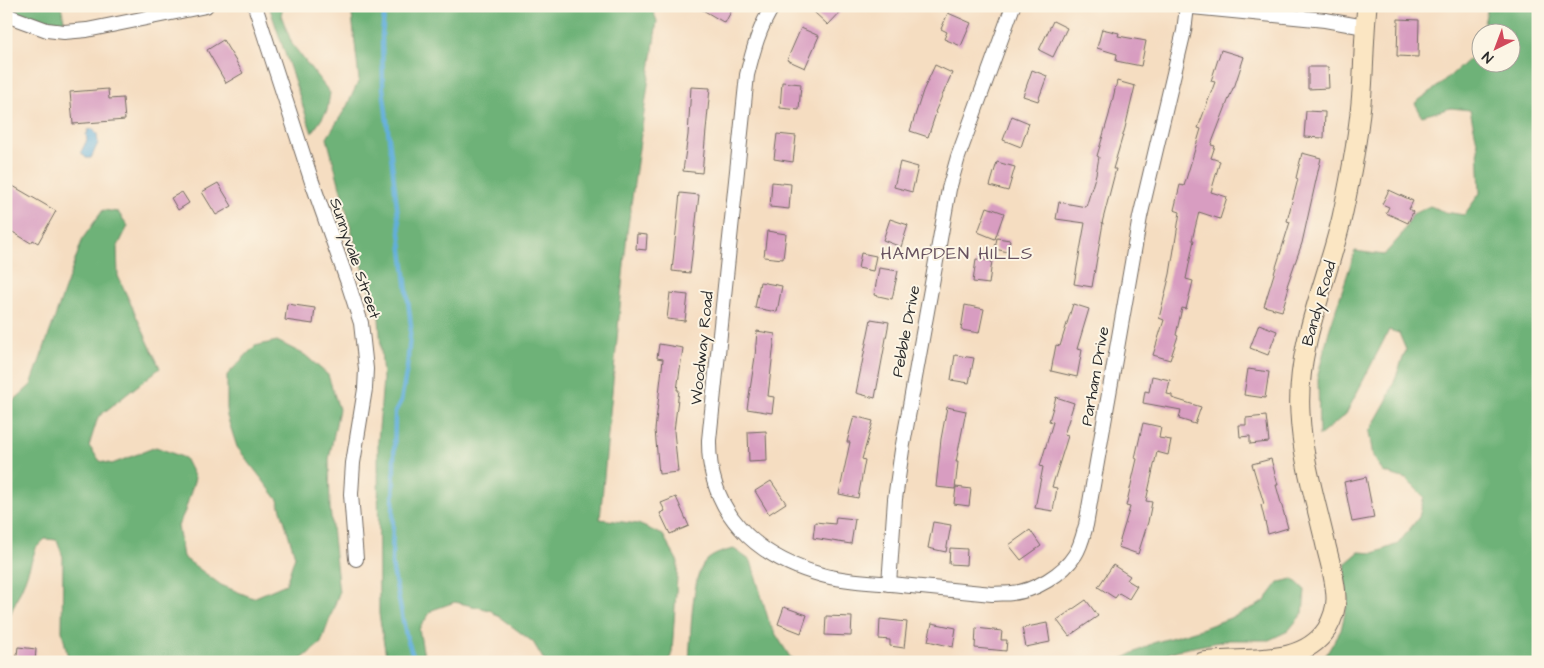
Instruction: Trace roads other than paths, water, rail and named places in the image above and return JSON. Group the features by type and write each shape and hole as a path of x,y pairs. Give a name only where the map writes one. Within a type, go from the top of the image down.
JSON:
{"street":[{"path":"6,14 47,30 64,32 87,30 206,6"},
{"name":"Sunnyvale Street","path":"255,6 312,182 361,324 366,368 365,389 353,463 351,494 356,559"},
{"name":"Woodway Road","path":"773,6 752,52 747,76 709,440 712,474 720,496 738,526 757,545 774,556 821,575 846,580 889,584"},
{"name":"Pebble Drive","path":"889,584 895,499 902,450 949,189 958,157 1013,6"},
{"path":"1182,6 1325,20 1365,27"},
{"name":"Bandy Road","path":"1203,662 1222,659 1266,661 1285,659 1298,655 1308,650 1319,640 1332,618 1336,599 1300,423 1300,374 1306,342 1331,259 1352,165 1361,98 1367,6"},
{"name":"Parham Drive","path":"889,584 992,594 1014,593 1045,581 1065,567 1075,555 1082,542 1140,217 1184,31 1187,7"}],"water":[{"path":"94,129 97,134 98,143 91,158 86,158 81,152 87,140 87,130"}],"waterway":[{"path":"385,6 382,35 383,87 411,326 407,368 401,401 395,412 392,565 406,635 415,662"}],"district":[{"name":"HAMPDEN HILLS","path":"957,253"}]}
